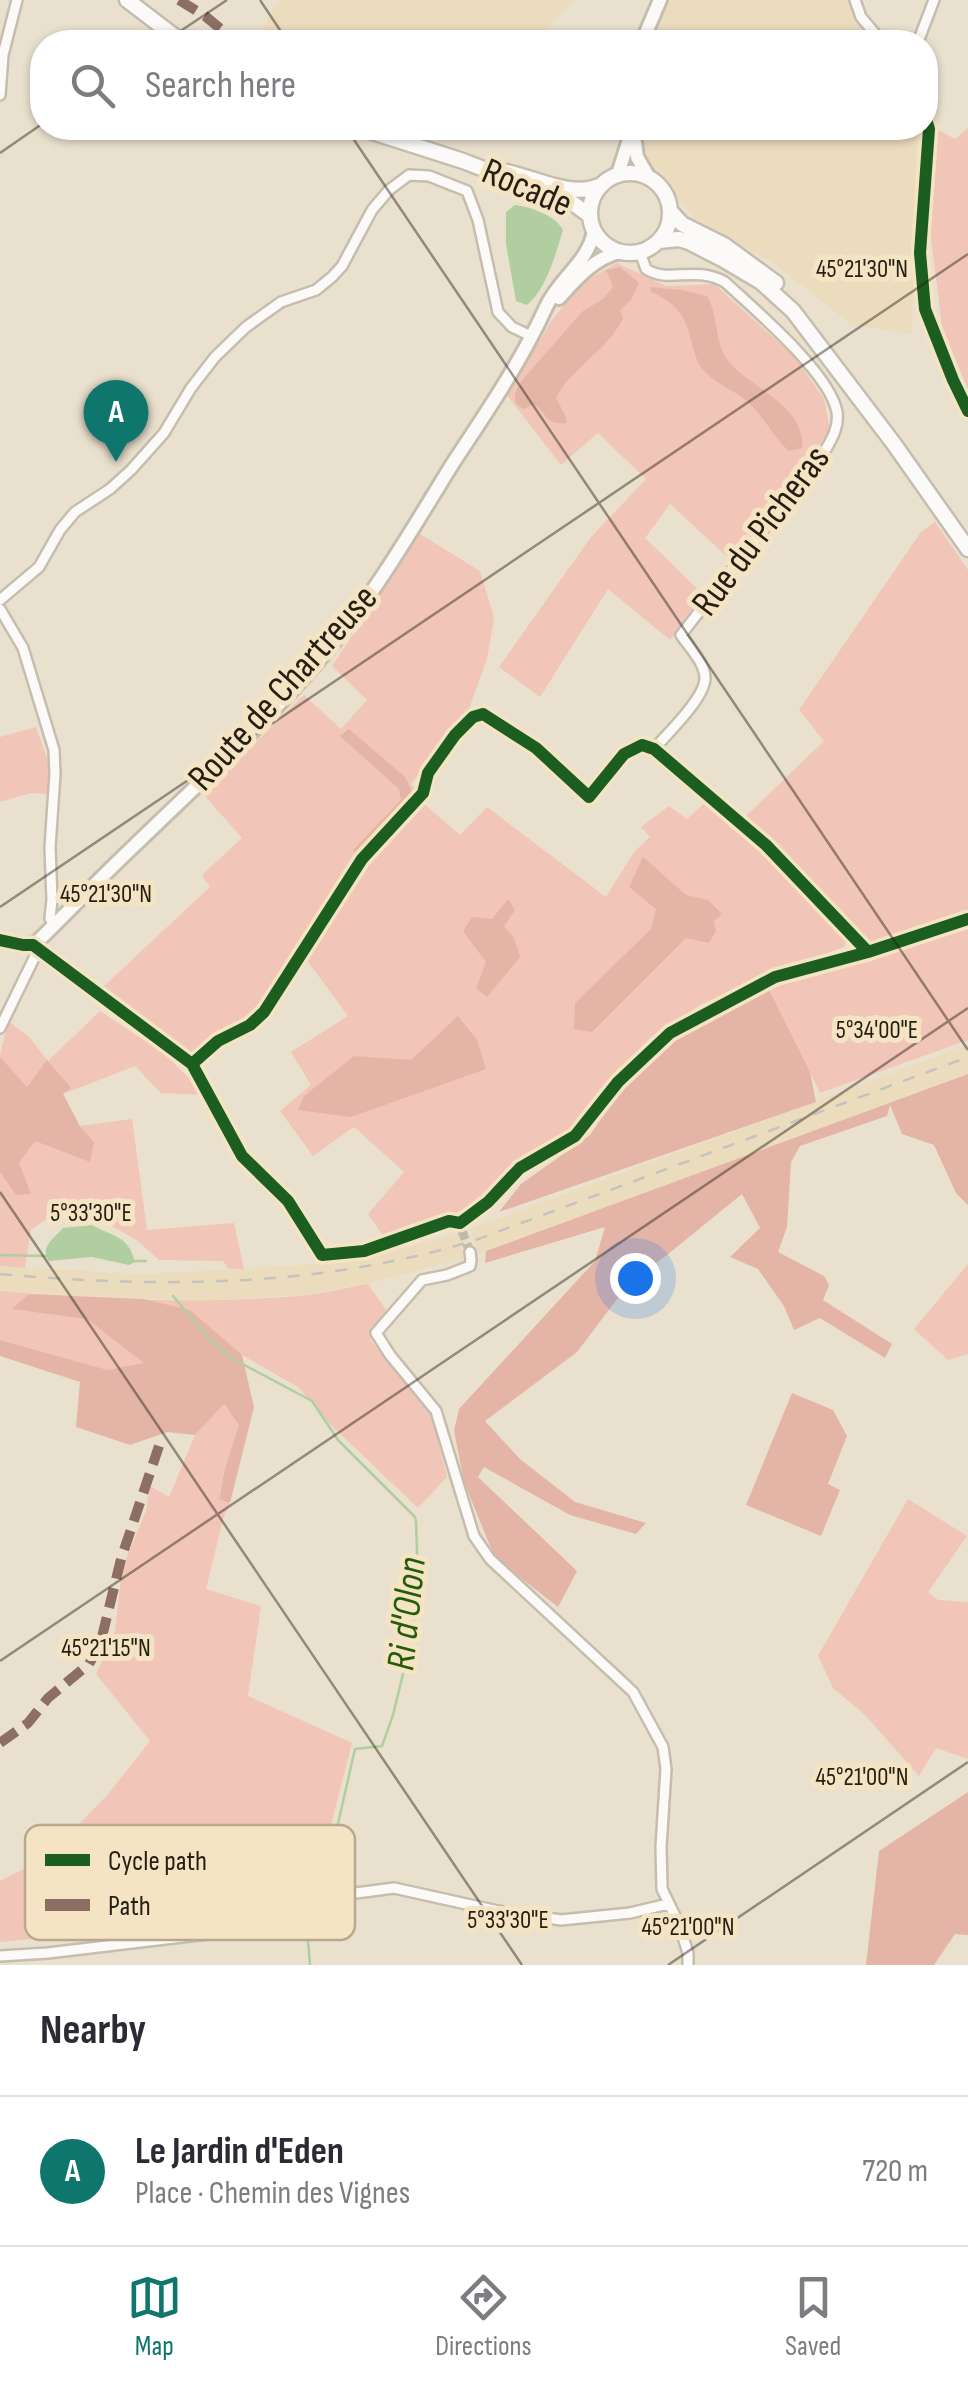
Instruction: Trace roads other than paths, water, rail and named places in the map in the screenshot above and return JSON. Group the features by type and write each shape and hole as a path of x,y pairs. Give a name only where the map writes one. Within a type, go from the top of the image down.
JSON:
{"main road":[{"path":"128,0 167,30"},
{"path":"647,30 660,0"},
{"name":"Rocade","path":"397,140 576,190 599,186"},
{"path":"618,174 629,140"},
{"path":"635,140 637,157 648,176"},
{"name":"Rocade","path":"463,161 574,204 590,216"},
{"path":"634,172 648,176 668,198 670,222 659,240 640,252 620,252 594,232 590,216 594,195 599,186 618,174 634,172"},
{"path":"670,212 682,224 756,266 798,304 861,389 894,444"},
{"name":"Route de Chartreuse","path":"36,948 53,925 221,764 330,647 400,551 556,290 584,258 594,232"},
{"path":"659,240 689,242 744,271 778,296 812,334 968,549"},
{"name":"Route de Chartreuse","path":"542,319 582,273 606,256 620,252"},
{"path":"0,940 36,948"}],"street":[{"path":"0,94 2,56 17,0"},
{"path":"855,0 872,30"},
{"path":"923,30 934,0"},
{"path":"928,140 920,253 924,310 968,410"},
{"path":"0,600 39,567 75,512 110,488 164,433 190,388 215,357 286,299 316,290 332,277 372,210 389,190 410,175 429,176 466,191 478,220 498,312 512,328 531,336"},
{"name":"Rue du Picheras","path":"192,1064 264,1012 362,859 423,793 428,773 455,735 474,717 482,714 536,748 588,798 624,754 642,746 654,749 700,696 705,678 681,635 826,448 834,434 837,414 830,395 799,353 724,282 699,273 652,274 640,252"},
{"path":"0,609 23,648 54,750 50,918 53,925"},
{"path":"654,749 766,845 868,952"},
{"path":"0,1028 36,948 192,1064 242,1156 288,1201 322,1255 364,1251 448,1221 461,1227 520,1168 575,1136 618,1082 670,1033 776,977 968,919"},
{"path":"470,1252 470,1266 422,1280 376,1333 436,1411 474,1536 490,1559 633,1692 663,1747 666,1768 662,1889 679,1924 688,1965"},
{"path":"355,1893 394,1888 498,1911 561,1920 630,1913 668,1904"},
{"path":"0,1956 158,1940"}],"waterway":[{"name":"Ri d'Olon","path":"0,1255 48,1256"},
{"name":"Ri d'Olon","path":"133,1261 146,1261"},
{"name":"Ri d'Olon","path":"173,1296 207,1337 233,1359 312,1401 338,1440 415,1517 418,1581 410,1645 393,1715 382,1746 355,1749 338,1825"},
{"name":"Ri d'Olon","path":"307,1940 310,1965"}],"tunnel":[{"path":"462,1231 470,1252"}],"railway":[{"path":"0,1274 120,1281 238,1280 356,1268 414,1256 473,1241 968,1057"}],"place":[{"name":"Le Jardin d'Eden","path":"116,462"}]}
